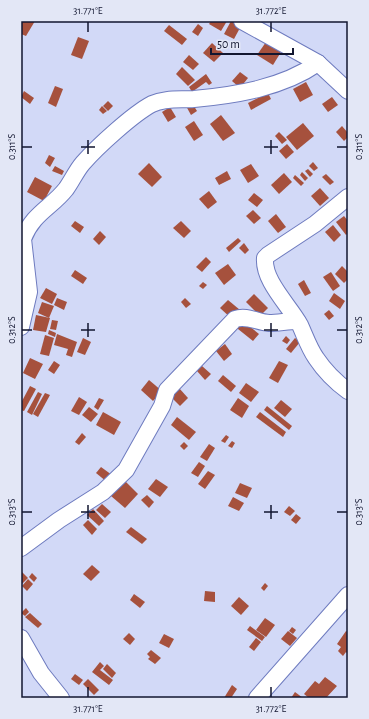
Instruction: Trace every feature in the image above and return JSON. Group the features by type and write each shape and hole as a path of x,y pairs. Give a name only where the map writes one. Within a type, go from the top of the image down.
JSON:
{"street":[{"path":"242,21 318,63 348,91"},
{"path":"21,327 29,292 23,239 26,231 36,216 58,199 81,165 96,148 152,104 166,100 193,99 265,87 286,81 305,72 318,63"},
{"path":"348,197 315,224 265,258 265,265 278,294 297,321 316,358 341,386 348,391"},
{"path":"21,548 59,520 103,492 126,470 162,406 167,390 235,319 249,318 268,323 297,321"},
{"path":"257,698 348,594"},
{"path":"21,638 41,673 61,698"}],"building":[{"path":"21,21 35,21 26,36 21,34"},
{"path":"211,21 227,21 221,31 209,24"},
{"path":"231,21 241,26 234,39 224,34"},
{"path":"198,24 203,28 198,36 192,32"},
{"path":"169,25 187,39 182,45 164,31"},
{"path":"78,37 89,41 82,59 71,55"},
{"path":"266,42 281,52 273,65 257,55"},
{"path":"212,43 223,53 214,62 203,53"},
{"path":"189,55 199,64 193,70 183,62"},
{"path":"182,67 195,80 188,86 176,74"},
{"path":"240,72 248,78 240,88 232,81"},
{"path":"206,74 212,83 209,85 206,82 192,92 189,87"},
{"path":"306,82 313,95 300,102 293,89"},
{"path":"55,86 63,89 56,107 48,103"},
{"path":"24,91 34,98 30,104 21,97"},
{"path":"268,93 271,99 251,110 248,103"},
{"path":"332,97 338,105 328,112 322,104"},
{"path":"108,101 113,106 108,111 103,106"},
{"path":"192,103 197,111 191,115 186,106"},
{"path":"102,106 107,111 103,114 99,110"},
{"path":"170,107 176,117 168,122 162,112"},
{"path":"221,115 235,133 223,141 210,124"},
{"path":"194,121 203,135 194,141 185,127"},
{"path":"303,123 314,136 297,150 286,137"},
{"path":"342,126 348,133 348,137 344,141 336,132"},
{"path":"279,132 287,140 282,144 275,136"},
{"path":"287,144 294,152 286,159 279,151"},
{"path":"49,155 55,158 50,167 45,163"},
{"path":"313,162 318,168 314,171 309,166"},
{"path":"149,163 162,177 152,187 138,174"},
{"path":"251,164 259,176 248,183 240,170"},
{"path":"55,166 64,171 62,175 52,171"},
{"path":"308,169 313,174 310,177 305,171"},
{"path":"227,171 231,179 219,185 215,178"},
{"path":"302,172 308,178 305,181 300,175"},
{"path":"284,173 292,182 279,194 271,185"},
{"path":"326,174 334,182 330,185 322,177"},
{"path":"295,175 304,183 301,186 293,178"},
{"path":"35,177 52,186 44,201 27,192"},
{"path":"320,188 329,198 320,206 311,196"},
{"path":"209,191 217,202 208,209 199,199"},
{"path":"254,193 263,200 257,207 248,200"},
{"path":"253,210 261,218 254,224 246,216"},
{"path":"276,214 286,227 278,233 268,221"},
{"path":"344,216 348,221 348,233 346,235 336,222"},
{"path":"75,221 84,227 80,233 71,226"},
{"path":"181,221 191,231 184,238 173,228"},
{"path":"333,225 341,235 334,242 325,232"},
{"path":"100,231 106,237 99,245 93,239"},
{"path":"238,238 241,241 229,252 226,248"},
{"path":"244,243 249,250 245,254 239,248"},
{"path":"206,257 211,262 202,272 196,267"},
{"path":"228,264 236,275 224,285 215,273"},
{"path":"342,266 348,272 348,279 344,283 335,274"},
{"path":"75,270 87,278 83,284 71,276"},
{"path":"331,272 340,286 333,291 323,277"},
{"path":"304,280 311,293 305,296 298,284"},
{"path":"203,282 207,285 203,289 199,286"},
{"path":"46,288 57,294 52,304 40,298"},
{"path":"334,293 345,301 340,309 329,301"},
{"path":"254,294 268,308 260,316 246,302"},
{"path":"57,298 67,302 64,310 54,305"},
{"path":"185,298 191,304 186,308 181,302"},
{"path":"228,300 240,310 232,319 220,308"},
{"path":"42,302 54,306 49,318 38,313"},
{"path":"329,310 334,316 329,320 324,314"},
{"path":"36,315 50,318 46,332 33,330"},
{"path":"239,318 259,334 253,341 233,325"},
{"path":"52,320 58,321 56,330 50,329"},
{"path":"49,330 56,333 55,337 48,334"},
{"path":"57,334 77,342 72,357 66,355 68,349 54,345"},
{"path":"45,335 54,338 49,356 40,354"},
{"path":"286,336 290,340 287,344 282,341"},
{"path":"83,338 91,342 85,355 77,352"},
{"path":"295,338 300,342 291,353 286,349"},
{"path":"225,344 232,354 224,361 216,351"},
{"path":"30,358 43,364 35,379 23,373"},
{"path":"54,361 60,365 54,374 48,370"},
{"path":"279,361 288,365 278,383 269,378"},
{"path":"202,366 211,374 205,380 197,371"},
{"path":"223,375 236,386 231,392 218,381"},
{"path":"149,380 162,391 153,401 141,390"},
{"path":"246,383 259,392 251,402 239,393"},
{"path":"30,386 36,389 24,411 21,410 21,403"},
{"path":"179,388 188,398 180,406 170,396"},
{"path":"38,392 42,394 32,415 27,412"},
{"path":"45,393 50,395 38,417 33,414"},
{"path":"79,397 87,402 79,415 71,411"},
{"path":"99,398 104,400 98,410 94,407"},
{"path":"238,398 249,406 242,418 230,410"},
{"path":"281,400 292,409 285,417 274,408"},
{"path":"267,406 292,426 289,430 264,410"},
{"path":"89,407 98,414 91,422 82,415"},
{"path":"103,412 121,422 114,435 96,425"},
{"path":"260,412 286,432 283,437 256,417"},
{"path":"177,417 196,432 189,440 171,425"},
{"path":"82,433 86,437 79,445 75,442"},
{"path":"226,435 229,437 225,443 221,441"},
{"path":"232,441 235,443 232,448 228,446"},
{"path":"184,442 188,446 184,450 180,446"},
{"path":"209,444 215,448 207,461 200,457"},
{"path":"199,462 205,466 198,477 191,473"},
{"path":"101,467 112,475 107,482 96,473"},
{"path":"208,471 215,475 205,489 198,484"},
{"path":"156,479 168,487 160,497 148,489"},
{"path":"125,481 138,494 125,508 111,496"},
{"path":"240,483 252,488 247,498 235,493"},
{"path":"147,495 154,502 149,508 141,500"},
{"path":"233,497 244,503 239,511 228,506"},
{"path":"102,504 111,512 105,518 96,510"},
{"path":"289,506 295,511 290,516 284,512"},
{"path":"93,509 104,521 99,526 87,515"},
{"path":"296,514 301,518 296,524 291,520"},
{"path":"88,520 97,529 92,535 83,525"},
{"path":"131,527 147,539 142,544 126,532"},
{"path":"92,565 100,572 91,581 83,574"},
{"path":"21,571 28,578 21,585"},
{"path":"32,573 37,578 34,582 29,577"},
{"path":"28,579 33,584 27,591 22,586"},
{"path":"265,583 268,586 264,591 261,588"},
{"path":"205,591 215,592 215,602 204,601"},
{"path":"134,594 145,602 140,608 130,600"},
{"path":"239,597 249,606 241,615 231,606"},
{"path":"26,608 29,612 25,616 21,613"},
{"path":"30,613 42,624 38,628 25,617"},
{"path":"265,618 275,625 266,637 256,630"},
{"path":"250,626 265,637 262,641 247,630"},
{"path":"292,627 296,630 293,634 289,631"},
{"path":"288,631 297,638 290,646 281,639"},
{"path":"346,631 348,632 348,654 346,652 343,656 338,651 341,647 337,644"},
{"path":"129,633 135,639 130,645 123,639"},
{"path":"164,634 174,639 169,648 159,643"},
{"path":"256,638 261,642 254,651 249,647"},
{"path":"151,650 161,658 155,664 148,659 150,657 147,654"},
{"path":"100,662 104,666 100,670 113,680 109,685 92,672"},
{"path":"107,664 116,673 112,678 103,669"},
{"path":"75,674 83,680 79,685 71,679"},
{"path":"325,677 337,686 326,698 309,698 304,694 315,681 319,684"},
{"path":"88,679 99,690 94,695 83,684"},
{"path":"232,685 237,689 231,698 224,698"},
{"path":"295,692 303,698 291,698"}]}
